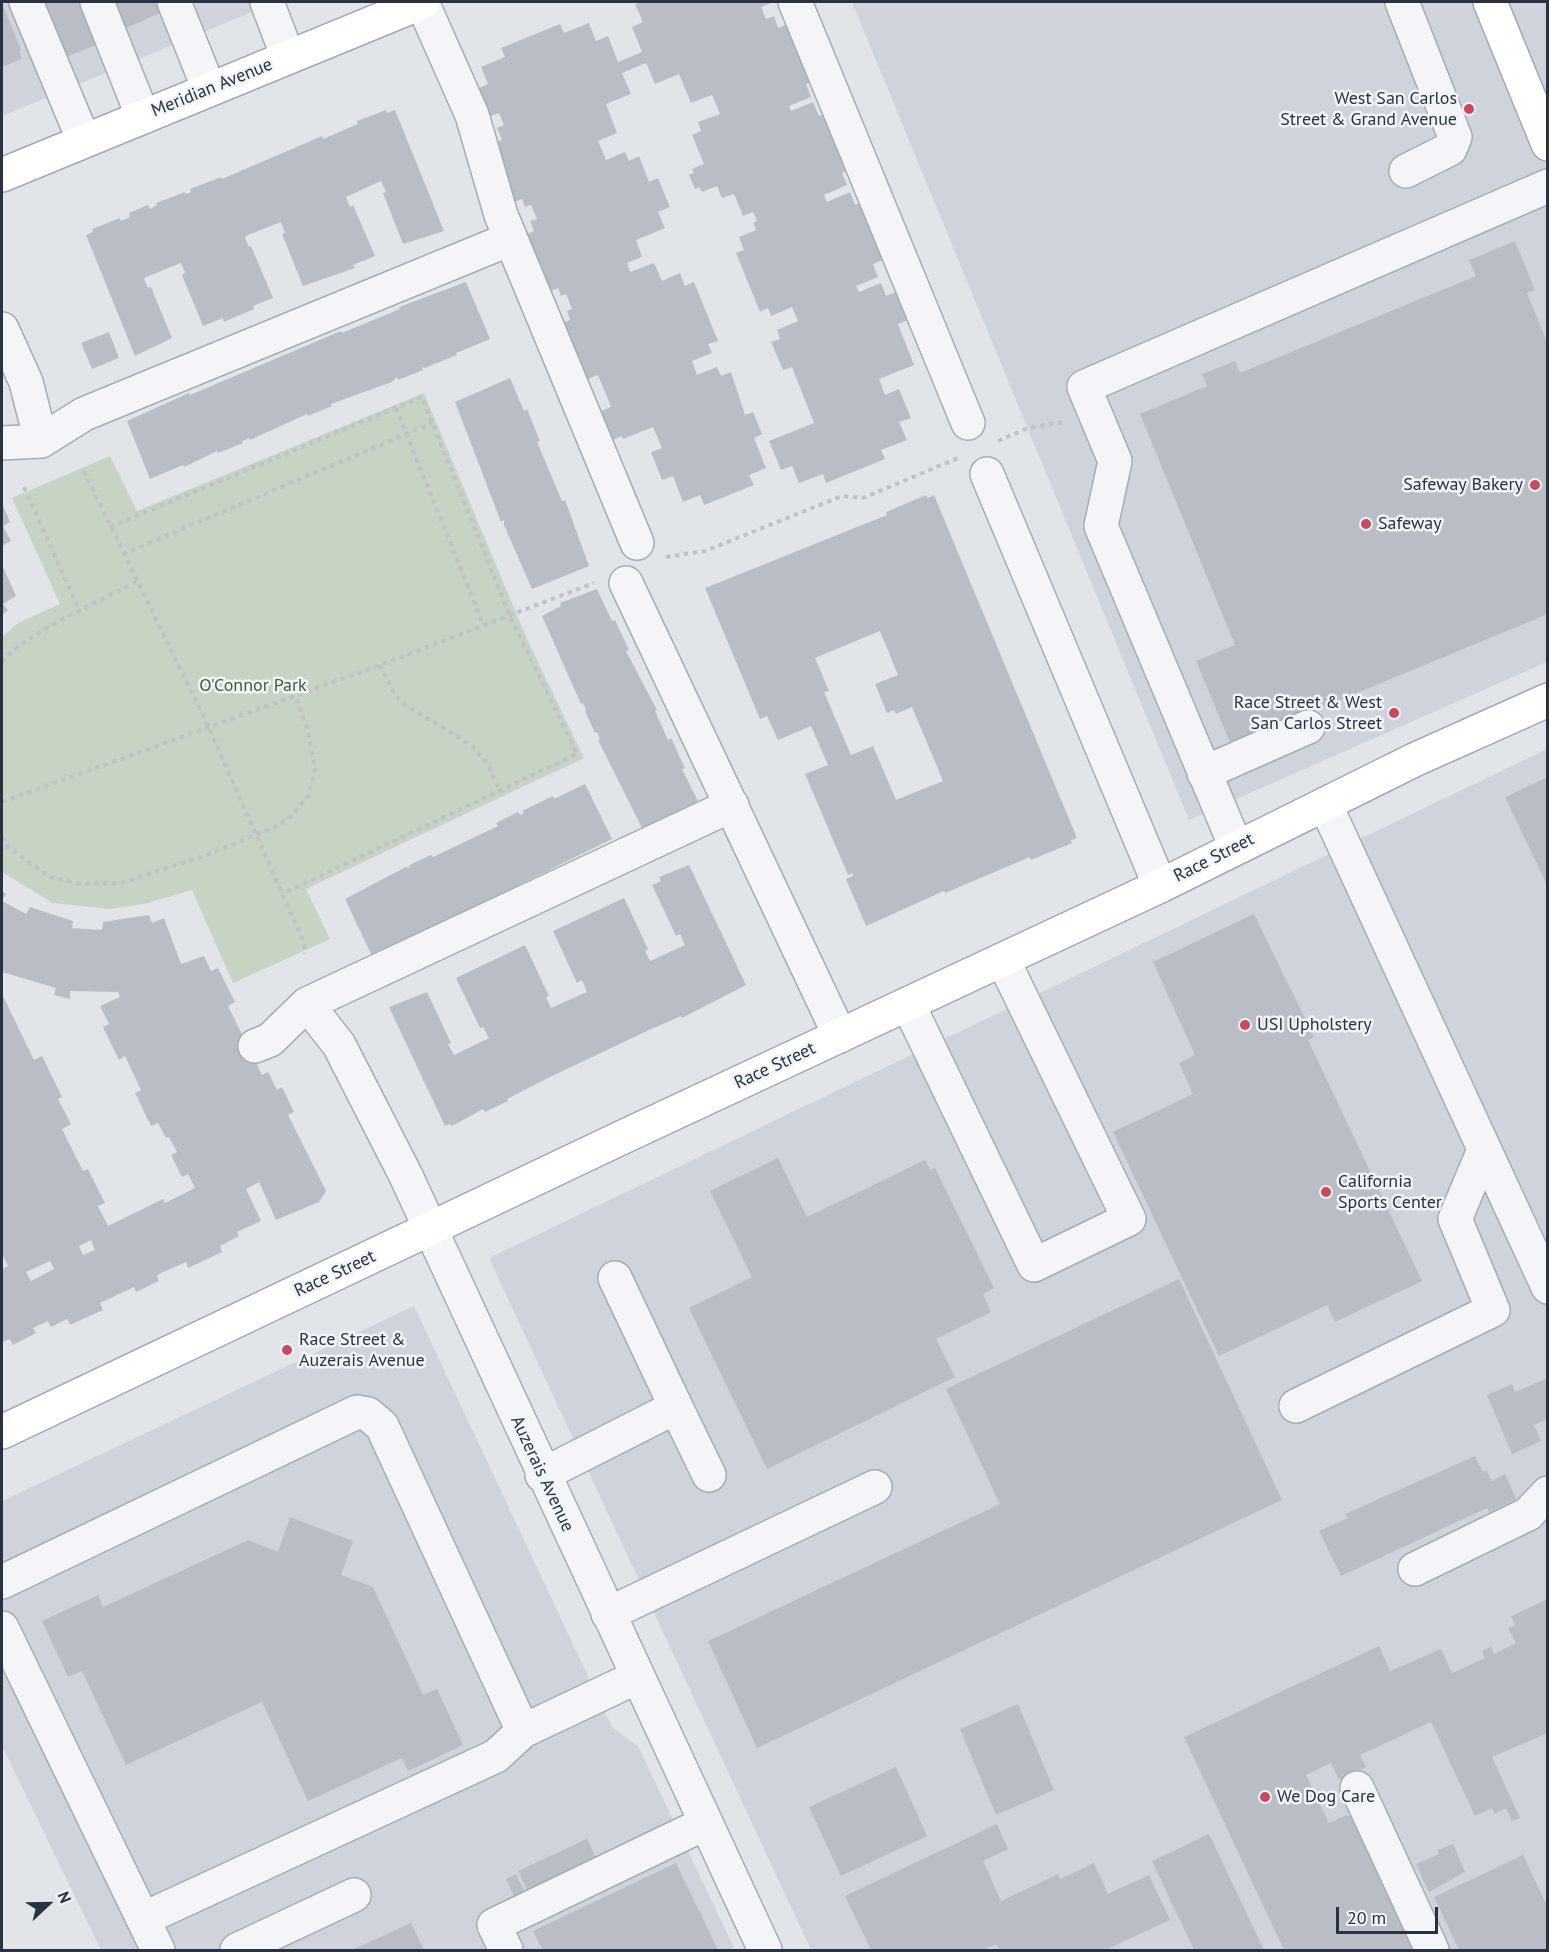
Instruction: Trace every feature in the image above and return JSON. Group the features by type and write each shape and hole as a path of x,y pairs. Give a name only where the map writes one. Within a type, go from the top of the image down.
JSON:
{"main road":[{"name":"Meridian Avenue","path":"2,175 288,57 375,10 422,2"},
{"path":"1490,2 1548,144"},
{"name":"Race Street","path":"2,1432 1160,886 1324,804 1548,700"}],"street":[{"path":"26,2 84,141"},
{"path":"97,2 143,117"},
{"path":"174,2 209,89"},
{"path":"267,2 288,57"},
{"path":"422,2 472,115 510,239 650,550"},
{"path":"795,2 968,423"},
{"path":"1402,2 1455,137 1450,149 1406,171"},
{"path":"1236,847 1101,526 1115,461 1084,387 1548,186"},
{"path":"2,443 41,441 84,414 510,239"},
{"path":"2,329 26,382 41,441"},
{"path":"975,465 1160,886"},
{"path":"612,583 732,805 791,928 815,988 840,1036"},
{"path":"1204,773 1308,727"},
{"path":"1324,804 1548,1287"},
{"path":"255,1046 270,1040 307,1004 732,805"},
{"path":"908,1004 1034,1265 1129,1219 1003,960"},
{"name":"Auzerais Avenue","path":"307,1004 339,1045 431,1229 542,1475 765,1950"},
{"path":"1296,1406 1493,1310 1455,1219 1484,1150"},
{"path":"615,1278 709,1475"},
{"path":"542,1475 676,1407"},
{"path":"2,1582 346,1415 357,1412 368,1414 382,1426 523,1731"},
{"path":"608,1614 875,1487"},
{"path":"1415,1569 1528,1514 1548,1493"},
{"path":"2,1628 158,1950"},
{"path":"143,1919 496,1756 523,1731 637,1677"},
{"path":"1357,1788 1432,1950"},
{"path":"506,1950 494,1925 706,1824"},
{"path":"237,1950 354,1895"}],"path":[{"path":"110,527 422,397 509,614 577,754 282,894"},
{"path":"396,408 483,624"},
{"path":"995,442 1028,428 1070,421"},
{"path":"123,555 432,423"},
{"path":"650,550 705,551 842,496 863,498 975,465"},
{"path":"84,471 207,726 304,943 304,954"},
{"path":"24,487 80,612"},
{"path":"2,662 8,653 136,582"},
{"path":"2,802 380,665 509,614 612,583"},
{"path":"380,665 394,695 402,703 471,745 480,754 500,791"},
{"path":"2,837 9,848 50,877 81,884 121,883 207,855 255,836 293,815 308,796 315,769 308,730 295,695"}],"shaded area":[{"path":"2,2 276,2 2,116"},
{"path":"852,2 1547,2 1547,662 1189,820"},
{"path":"1547,749 1547,1950 811,1950 489,1258"},
{"path":"414,1306 612,1727 638,1746 735,1950 101,1950 2,1746 2,1501"}],"green space":[{"name":"O'Connor Park","path":"424,393 527,639 584,758 306,889 330,939 233,983 192,890 148,903 111,909 53,903 2,872 2,637 18,623 60,604 12,498 110,456 137,511"}],"building":[{"path":"87,2 104,42 63,58 42,4"},
{"path":"111,2 163,2 167,10 123,29"},
{"path":"642,2 774,2 761,7 766,19 774,16 778,28 788,24 815,80 806,84 811,97 789,106 791,111 813,102 819,116 828,112 851,169 842,173 847,185 824,195 827,202 850,192 855,205 864,201 883,260 873,264 878,277 856,286 859,292 881,283 886,296 896,292 908,320 898,324 914,365 879,379 885,395 899,389 911,418 899,422 907,440 881,450 885,459 826,483 823,474 799,483 792,466 781,470 769,441 814,423 792,367 783,370 771,342 780,339 777,330 798,321 792,307 771,316 768,308 760,312 736,253 744,250 739,237 756,230 753,223 757,221 753,212 743,216 734,194 722,198 717,186 702,192 699,187 695,189 689,175 694,173 692,169 704,164 692,135 701,131 698,122 720,114 712,95 691,103 679,74 655,84 646,63 622,73 631,94 606,104 617,133 598,141 606,160 625,152 629,161 639,156 649,182 658,178 670,207 658,212 665,228 636,240 642,257 627,263 630,272 654,263 662,281 680,273 685,286 694,282 718,341 708,344 712,353 692,361 697,375 717,367 721,376 731,372 745,415 753,412 762,434 754,438 766,468 749,475 754,485 704,505 700,495 683,502 673,476 662,480 651,452 662,448 653,427 623,439 622,436 613,440 601,411 611,407 598,375 588,379 576,350 572,352 561,324 570,320 567,311 572,309 566,294 561,296 558,288 548,292 525,235 534,231 530,221 537,219 531,205 525,207 522,199 512,203 493,143 502,140 497,128 504,125 499,113 488,117 477,89 488,84 481,67 505,57 501,48 560,24 564,33 589,23 596,41 608,36 618,62 642,52 632,27 643,22 635,4"},
{"path":"2,3 21,50 19,51 22,59 2,67"},
{"path":"386,110 387,113 395,110 444,231 403,244 383,193 386,192 381,181 346,197 350,207 353,205 375,256 353,265 355,268 303,286 282,234 285,233 281,222 248,235 245,237 273,298 224,322 223,318 203,326 182,275 185,273 181,263 146,277 144,279 148,288 151,287 172,338 135,356 86,235 93,232 92,229 120,218 121,221 130,217 129,213 148,205 150,209 157,205 156,203 191,192 190,189 221,177 222,179 322,136 323,139 358,124 357,121"},
{"name":"Safeway","path":"1515,241 1535,290 1527,293 1548,344 1548,614 1231,745 1196,661 1235,645 1140,414 1207,386 1202,374 1235,361 1240,373 1476,276 1469,260"},
{"path":"466,282 490,339 456,353 457,355 425,368 422,367 423,370 398,380 397,377 392,382 331,404 332,406 308,416 307,414 250,440 249,438 242,441 243,443 218,453 217,451 184,467 183,465 150,479 127,421 189,393 190,395 341,331 342,333 400,309 399,307"},
{"path":"109,332 119,358 92,369 81,343"},
{"path":"510,378 524,411 527,409 540,441 537,442 562,501 565,500 589,566 532,589 504,525 504,520 501,522 455,402"},
{"path":"926,495 928,498 934,495 1077,838 1071,840 1072,843 1031,860 1030,857 945,893 944,891 866,926 846,879 853,876 852,873 848,875 805,774 828,765 811,726 778,740 767,716 760,719 705,588 887,515 886,512","holes":["880,631 898,675 875,684 887,713 894,710 896,714 912,707 943,781 896,800 873,746 851,755 824,692 829,691 815,658"]},
{"path":"2,503 10,522 3,526 11,541 2,546"},
{"path":"2,565 16,596 3,604 8,610 2,615"},
{"path":"597,589 612,621 615,620 629,650 626,651 657,710 655,711 668,740 671,738 685,768 682,769 698,801 642,828 598,740 600,739 597,732 595,733 583,703 581,704 542,616 561,606 560,603"},
{"path":"1548,777 1548,887 1505,797"},
{"path":"585,784 612,839 403,942 402,940 371,954 345,899 406,867 410,868 409,865 431,855 433,857 498,826 496,823 518,812 520,815 524,813 522,811 553,796 554,799"},
{"path":"689,865 746,985 682,1018 681,1016 647,1031 548,1078 485,1112 483,1109 452,1126 450,1124 445,1126 389,1007 427,992 451,1043 448,1044 454,1055 489,1038 483,1027 480,1028 456,978 525,945 549,996 546,997 551,1008 587,992 582,980 577,983 553,931 624,898 648,949 645,951 650,961 685,945 680,934 676,936 652,885 661,881 659,877"},
{"path":"2,901 26,914 30,907 73,921 72,928 102,930 103,922 149,915 152,923 164,918 181,964 204,956 211,971 218,968 235,1002 228,1006 262,1075 268,1072 277,1090 282,1087 294,1112 288,1115 326,1191 319,1202 276,1220 259,1182 246,1189 261,1221 237,1232 239,1236 220,1246 222,1252 188,1268 186,1262 157,1275 159,1281 136,1292 134,1287 100,1303 103,1310 70,1325 67,1319 51,1327 48,1321 33,1328 36,1333 13,1345 10,1339 2,1342 2,1269 8,1266 2,1254 2,994 34,1060 42,1056 62,1097 58,1099 71,1124 62,1129 83,1171 88,1169 105,1203 98,1206 108,1226 163,1199 165,1203 195,1188 188,1174 182,1177 171,1155 177,1152 169,1137 166,1138 158,1123 151,1126 135,1093 141,1090 125,1056 119,1060 103,1027 109,1024 100,1006 120,997 118,992 70,991 70,999 54,995 56,988 2,972","holes":["91,1240 95,1250 83,1255 79,1246","50,1261 54,1269 31,1281 26,1272"]},
{"path":"1254,914 1314,1037 1308,1040 1422,1281 1335,1322 1327,1305 1219,1356 1113,1132 1193,1094 1179,1063 1195,1055 1153,962"},
{"path":"778,1158 807,1217 925,1160 930,1170 935,1168 994,1288 983,1294 991,1312 936,1339 955,1377 767,1469 689,1308 752,1277 710,1191"},
{"path":"1179,1279 1282,1500 757,1748 708,1641 1000,1504 946,1389"},
{"path":"1548,1378 1548,1419 1534,1425 1541,1441 1512,1454 1487,1395 1512,1384 1515,1392"},
{"path":"1475,1456 1483,1472 1486,1470 1492,1481 1505,1474 1516,1499 1489,1512 1487,1508 1341,1576 1319,1531 1348,1518 1345,1514"},
{"path":"290,1517 353,1541 341,1575 373,1587 423,1695 437,1689 463,1745 408,1771 402,1758 308,1801 262,1702 126,1765 82,1671 68,1677 42,1621 98,1595 103,1607 248,1540 278,1552"},
{"name":"We Dog Care","path":"1548,1599 1548,1733 1492,1757 1520,1818 1512,1821 1506,1808 1494,1814 1492,1808 1475,1816 1431,1722 1360,1755 1366,1767 1339,1780 1331,1763 1306,1775 1329,1823 1347,1815 1358,1819 1420,1950 1284,1950 1184,1737 1379,1646 1390,1671 1441,1649 1452,1673 1485,1658 1482,1651 1491,1647 1494,1654 1516,1643 1508,1628 1515,1625 1511,1616"},
{"path":"1018,1704 1054,1790 996,1815 960,1729"},
{"path":"896,1767 927,1836 841,1876 809,1807"},
{"path":"997,1824 1008,1849 983,1861 1001,1901 1058,1874 1060,1879 1094,1863 1108,1894 1149,1875 1170,1920 1105,1950 1000,1950 996,1944 983,1950 871,1950 845,1896"},
{"path":"1209,1834 1264,1950 1194,1950 1152,1861"},
{"path":"587,1839 599,1864 530,1896 518,1871"},
{"path":"1453,1844 1465,1872 1429,1892 1416,1864 1439,1854 1437,1850"},
{"path":"1523,1855 1548,1908 1548,1950 1459,1950 1434,1897"},
{"path":"676,1863 718,1950 543,1950 533,1931"},
{"path":"516,1874 526,1894 515,1899 506,1879"},
{"path":"411,1923 424,1950 352,1950"}],"place":[{"name":"West San Carlos Street & Grand Avenue","path":"1469,109"},
{"name":"Safeway Bakery","path":"1535,485"},
{"name":"Safeway","path":"1366,524"},
{"name":"Race Street & West San Carlos Street","path":"1394,713"},
{"name":"USI Upholstery","path":"1245,1025"},
{"name":"California Sports Center","path":"1326,1192"},
{"name":"Race Street & Auzerais Avenue","path":"287,1350"},
{"name":"We Dog Care","path":"1265,1797"}]}
